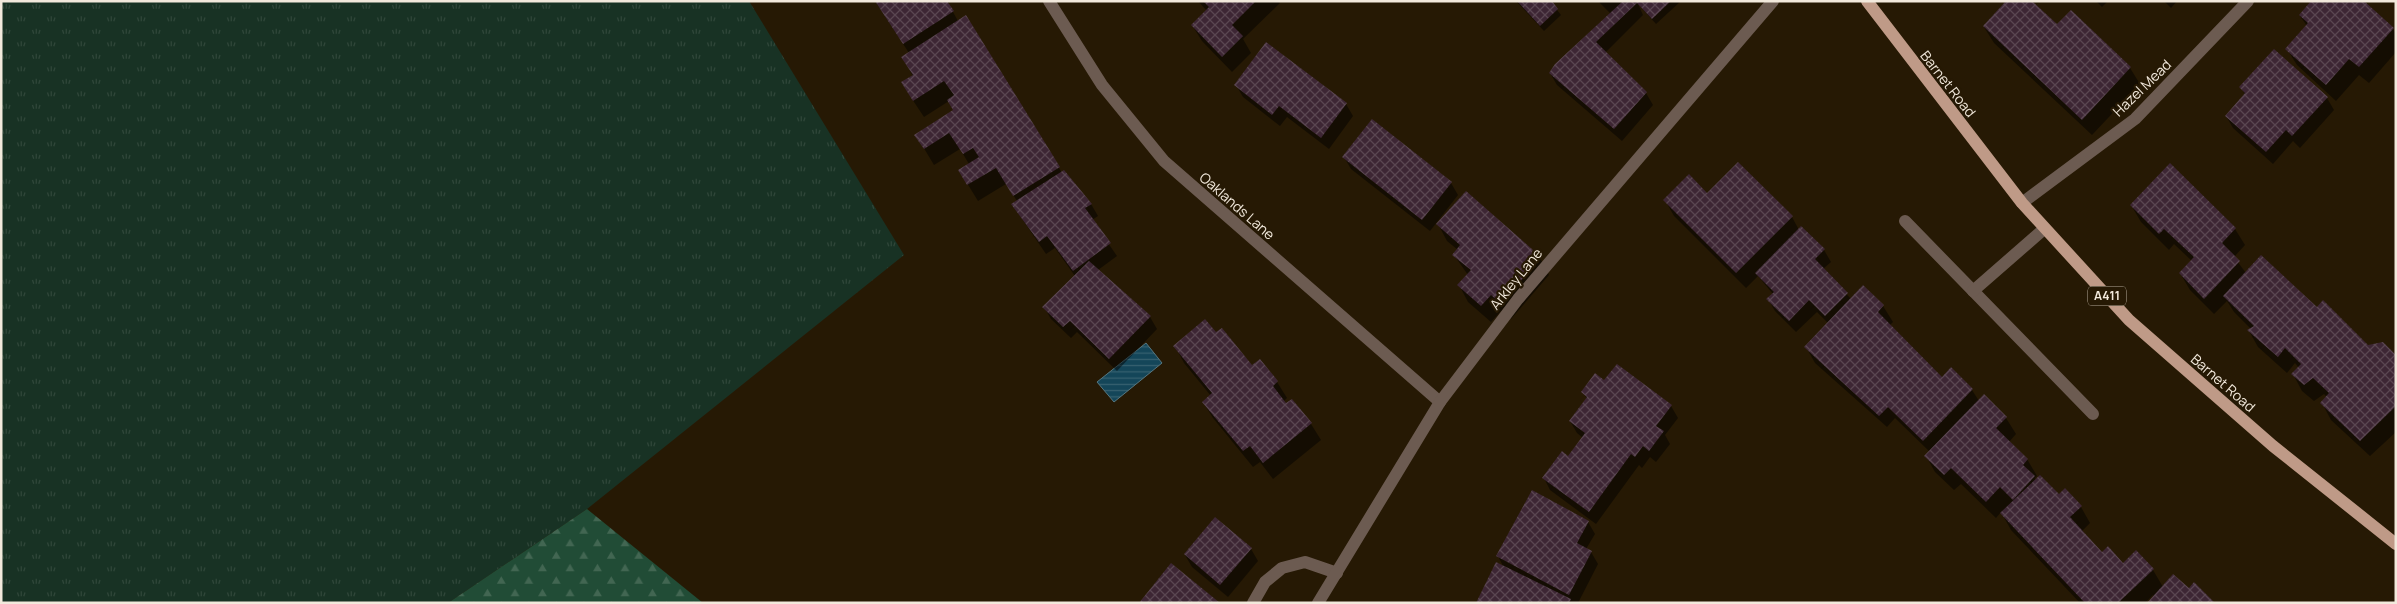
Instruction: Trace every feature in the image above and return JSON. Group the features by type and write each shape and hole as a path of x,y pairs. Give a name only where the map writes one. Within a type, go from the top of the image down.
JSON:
{"main road":[{"name":"Barnet Road","path":"1867,1 2044,230 2129,320 2273,446 2396,544"}],"street":[{"name":"Oaklands Lane","path":"1049,1 1102,85 1164,161 1440,402"},
{"name":"Arkley Lane","path":"1318,603 1440,402 1518,299 1773,1"},
{"name":"Hazel Mead","path":"2022,203 2135,119 2248,1"},
{"path":"1905,221 2094,414"},
{"path":"1973,291 2044,230"},
{"path":"1253,603 1265,582 1282,568 1304,562 1336,573"}],"green space":[{"path":"1,1 749,1 904,255 587,509 448,603 1,603"},
{"path":"587,509 703,603 448,603"}],"water":[{"path":"1146,343 1162,363 1114,402 1097,382"}],"building":[{"path":"875,1 947,1 954,11 903,44"},
{"path":"1203,1 1256,1 1232,25 1243,36 1222,57 1191,25 1209,7"},
{"path":"1517,1 1552,1 1558,9 1540,26"},
{"path":"1623,1 1671,1 1652,19 1637,3 1596,42 1647,92 1614,129 1549,73 1555,64"},
{"path":"2006,1 2032,1 2057,24 2071,10 2131,67 2082,120 1983,26"},
{"path":"2311,1 2364,1 2394,28 2359,67 2349,59 2326,85 2285,49 2308,23 2299,15"},
{"path":"966,15 1060,167 1013,196 996,168 967,185 958,170 979,157 973,148 963,154 949,133 924,149 914,135 953,110 947,100 954,95 944,81 913,101 901,82 913,75 901,57"},
{"path":"1266,42 1347,103 1321,138 1279,106 1272,115 1234,85"},
{"path":"2274,49 2328,97 2292,136 2286,130 2266,152 2225,116 2245,93 2239,87"},
{"path":"1372,119 1452,182 1422,220 1342,157"},
{"path":"1738,162 1793,216 1736,273 1663,200 1689,174 1707,193"},
{"path":"2170,163 2236,228 2222,243 2240,261 2204,299 2179,273 2194,257 2164,229 2159,234 2130,205"},
{"path":"1064,170 1092,204 1085,208 1111,243 1073,271 1047,236 1039,242 1011,204"},
{"path":"1466,191 1541,257 1501,304 1491,295 1481,306 1457,285 1471,270 1452,255 1460,245 1436,224"},
{"path":"1801,226 1825,249 1815,259 1848,293 1825,316 1809,300 1789,321 1766,299 1774,292 1755,273"},
{"path":"2261,255 2317,307 2323,300 2368,345 2383,342 2396,355 2396,406 2360,441 2320,403 2329,393 2313,378 2304,385 2291,374 2301,364 2285,348 2278,357 2247,330 2254,326 2223,296"},
{"path":"1089,261 1151,316 1109,359 1070,321 1063,327 1042,307"},
{"path":"1863,285 1884,305 1878,312 1942,377 1951,367 1973,389 1923,441 1888,407 1879,416 1804,347"},
{"path":"1205,319 1216,332 1222,328 1252,365 1260,359 1278,381 1273,386 1286,403 1292,399 1312,423 1263,463 1250,446 1243,451 1202,402 1212,393 1173,346"},
{"path":"1617,364 1672,405 1656,426 1664,431 1649,451 1643,446 1635,457 1631,454 1589,512 1542,478 1562,451 1568,456 1585,433 1569,421 1587,397 1581,392 1595,373 1604,380"},
{"path":"1984,394 2007,417 1996,428 2028,459 2023,465 2035,476 2013,500 2000,487 1986,502 1951,468 1944,475 1924,456"},
{"path":"2040,475 2059,494 2065,488 2082,506 2070,517 2102,552 2108,546 2123,563 2136,550 2154,569 2118,603 2085,603 2000,513"},
{"path":"1532,490 1589,521 1577,543 1592,551 1569,595 1496,556"},
{"path":"1215,517 1252,548 1220,585 1184,554"},
{"path":"1496,562 1571,599 1569,603 1476,603"},
{"path":"1171,563 1220,603 1139,603"},
{"path":"2173,574 2189,588 2194,582 2214,602 2147,603"}]}
